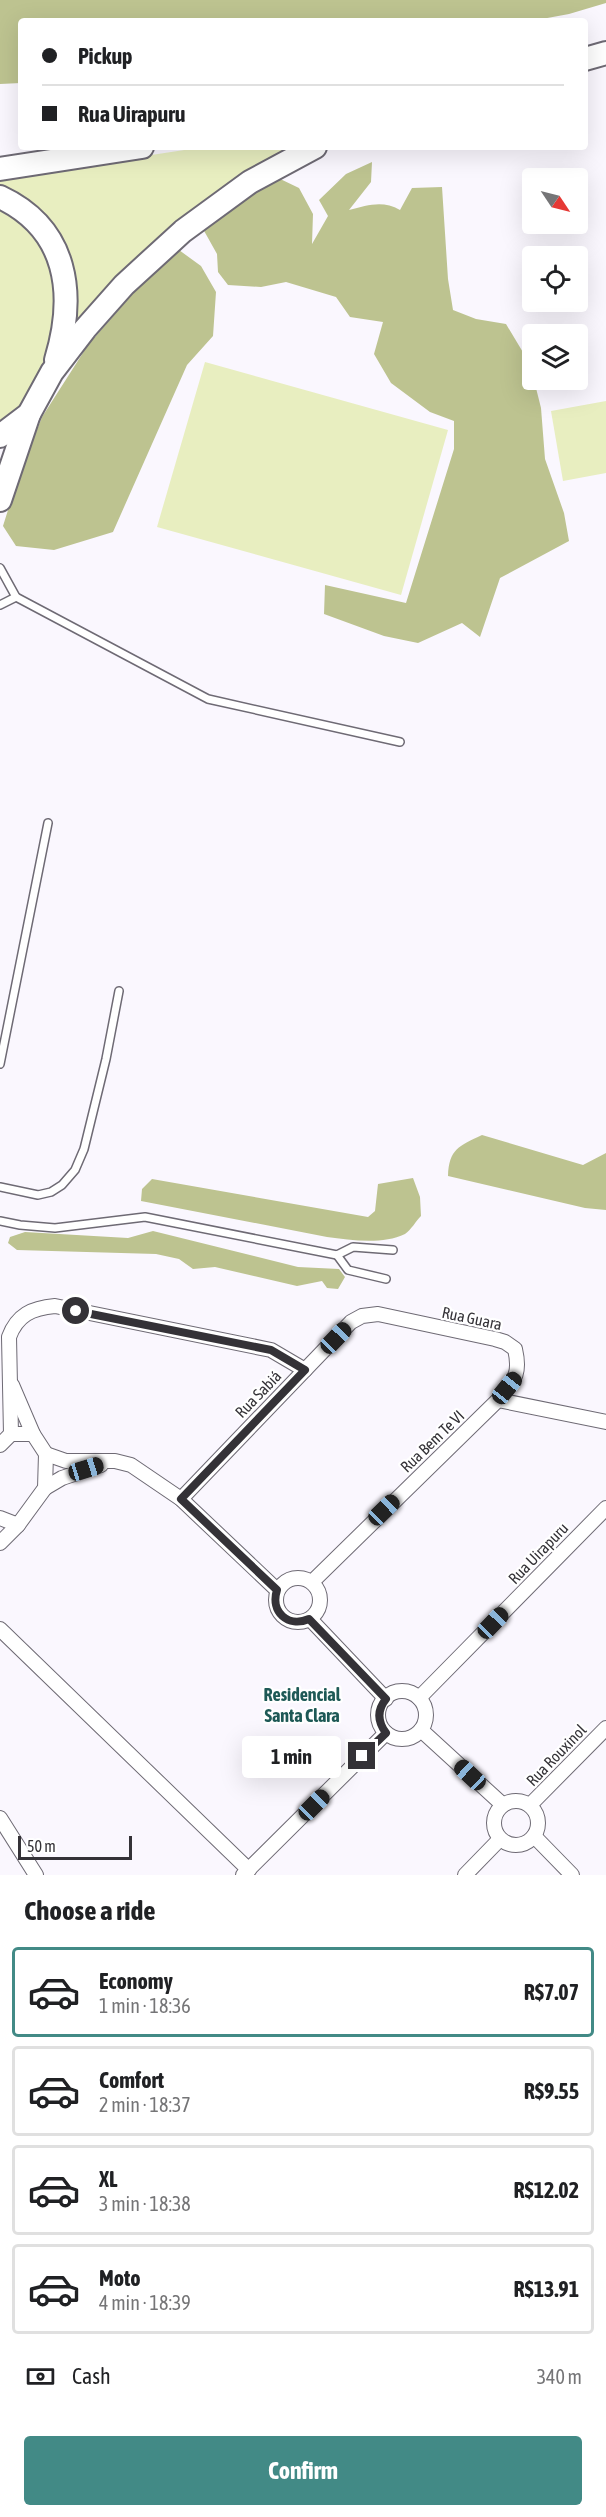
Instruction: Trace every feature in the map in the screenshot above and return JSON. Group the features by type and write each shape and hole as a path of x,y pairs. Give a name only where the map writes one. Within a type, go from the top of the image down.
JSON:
{"main road":[{"path":"588,58 606,54"},
{"path":"0,169 123,150"},
{"path":"0,500 29,414 52,372 85,329 124,285 183,231 250,182 309,150"},
{"path":"0,197 16,204 32,218 53,244 65,277 65,321 52,372"},
{"path":"0,436 29,414"}],"street":[{"path":"11,1434 9,1337 12,1327 23,1315 36,1308 54,1306 271,1350 305,1370"},
{"name":"Rua Guara","path":"362,1316 378,1314 506,1342 515,1349 518,1362 517,1376 498,1400"},
{"name":"Rua Sabiá","path":"181,1499 351,1322 362,1316"},
{"path":"9,1377 33,1434 46,1454 45,1488"},
{"path":"498,1400 606,1422"},
{"name":"Rua Bem Te VI","path":"312,1582 498,1400"},
{"path":"0,1445 11,1434 33,1434"},
{"path":"46,1454 66,1461 115,1461 131,1465 181,1499 277,1590"},
{"path":"0,1543 18,1525 45,1488 62,1478 115,1461"},
{"name":"Rua Uirapuru","path":"419,1698 606,1508"},
{"path":"0,1518 18,1525"},
{"path":"299,1577 312,1582 320,1601 315,1614 309,1619 296,1622 282,1617 275,1604 277,1590 281,1584 299,1577"},
{"path":"309,1619 386,1699"},
{"path":"0,1629 246,1872 386,1733"},
{"path":"399,1692 406,1692 419,1698 426,1710 421,1730 408,1738 393,1737 386,1733 379,1720 381,1705 386,1699 399,1692"},
{"name":"Rua Rouxinol","path":"530,1805 606,1728"},
{"path":"421,1730 502,1805"},
{"path":"516,1801 530,1805 538,1816 539,1823 534,1836 518,1846 505,1843 500,1839 494,1825 498,1811 502,1805 516,1801"},
{"path":"0,1818 36,1875"},
{"path":"534,1836 572,1875"},
{"path":"465,1875 500,1839"}],"lane":[{"path":"0,568 16,597 208,699 400,742"},
{"path":"0,605 16,597"},
{"path":"0,1064 48,823"},
{"path":"0,1187 38,1195 51,1192 62,1185 75,1170 84,1149 93,1115 119,991"},
{"path":"0,1221 20,1226 55,1228 145,1217 337,1255 353,1247 393,1250"},
{"path":"337,1255 348,1270 386,1279"}],"green space":[{"path":"0,0 606,0 606,3 547,18 18,18 18,83 0,84"},
{"path":"184,150 285,150 234,179 181,219 138,259 66,341 74,293 0,189 0,178"},
{"path":"372,162 371,182 349,210 381,204 400,210 412,188 442,187 448,279 453,310 476,319 506,324 522,351 522,390 536,390 541,408 545,459 564,513 569,541 500,578 480,637 462,623 418,643 384,636 324,614 325,585 406,603 454,449 454,421 430,412 391,383 374,354 383,322 350,317 336,297 286,282 261,287 228,285 218,272 217,254 203,229 274,176 299,188 313,214 312,244 328,216 319,200 346,174"},
{"path":"0,204 45,246 59,292 47,367 23,411 0,427"},
{"path":"179,250 201,266 216,292 213,336 187,365 113,532 54,550 16,546 3,526 19,475 42,417 88,345 143,282"},
{"path":"205,362 448,430 401,595 157,527"},
{"path":"606,401 606,473 563,481 551,411"},
{"path":"482,1135 583,1165 606,1153 606,1210 585,1208 448,1176 453,1154 467,1142"},
{"path":"413,1178 420,1197 421,1216 405,1234 377,1241 327,1237 141,1201 142,1189 152,1179 368,1217 375,1211 378,1184"},
{"path":"153,1231 298,1267 339,1269 345,1277 338,1289 327,1288 322,1281 297,1286 215,1267 193,1269 179,1259 156,1254 17,1250 8,1243 10,1237 25,1232 128,1238"}],"district":[{"name":"Residencial Santa Clara","path":"302,1705"}],"route":[{"path":"76,1311 271,1350 305,1370 181,1499 277,1590 275,1604 282,1617 296,1622 309,1619 386,1699 379,1712 379,1720 386,1733 362,1756"}]}
